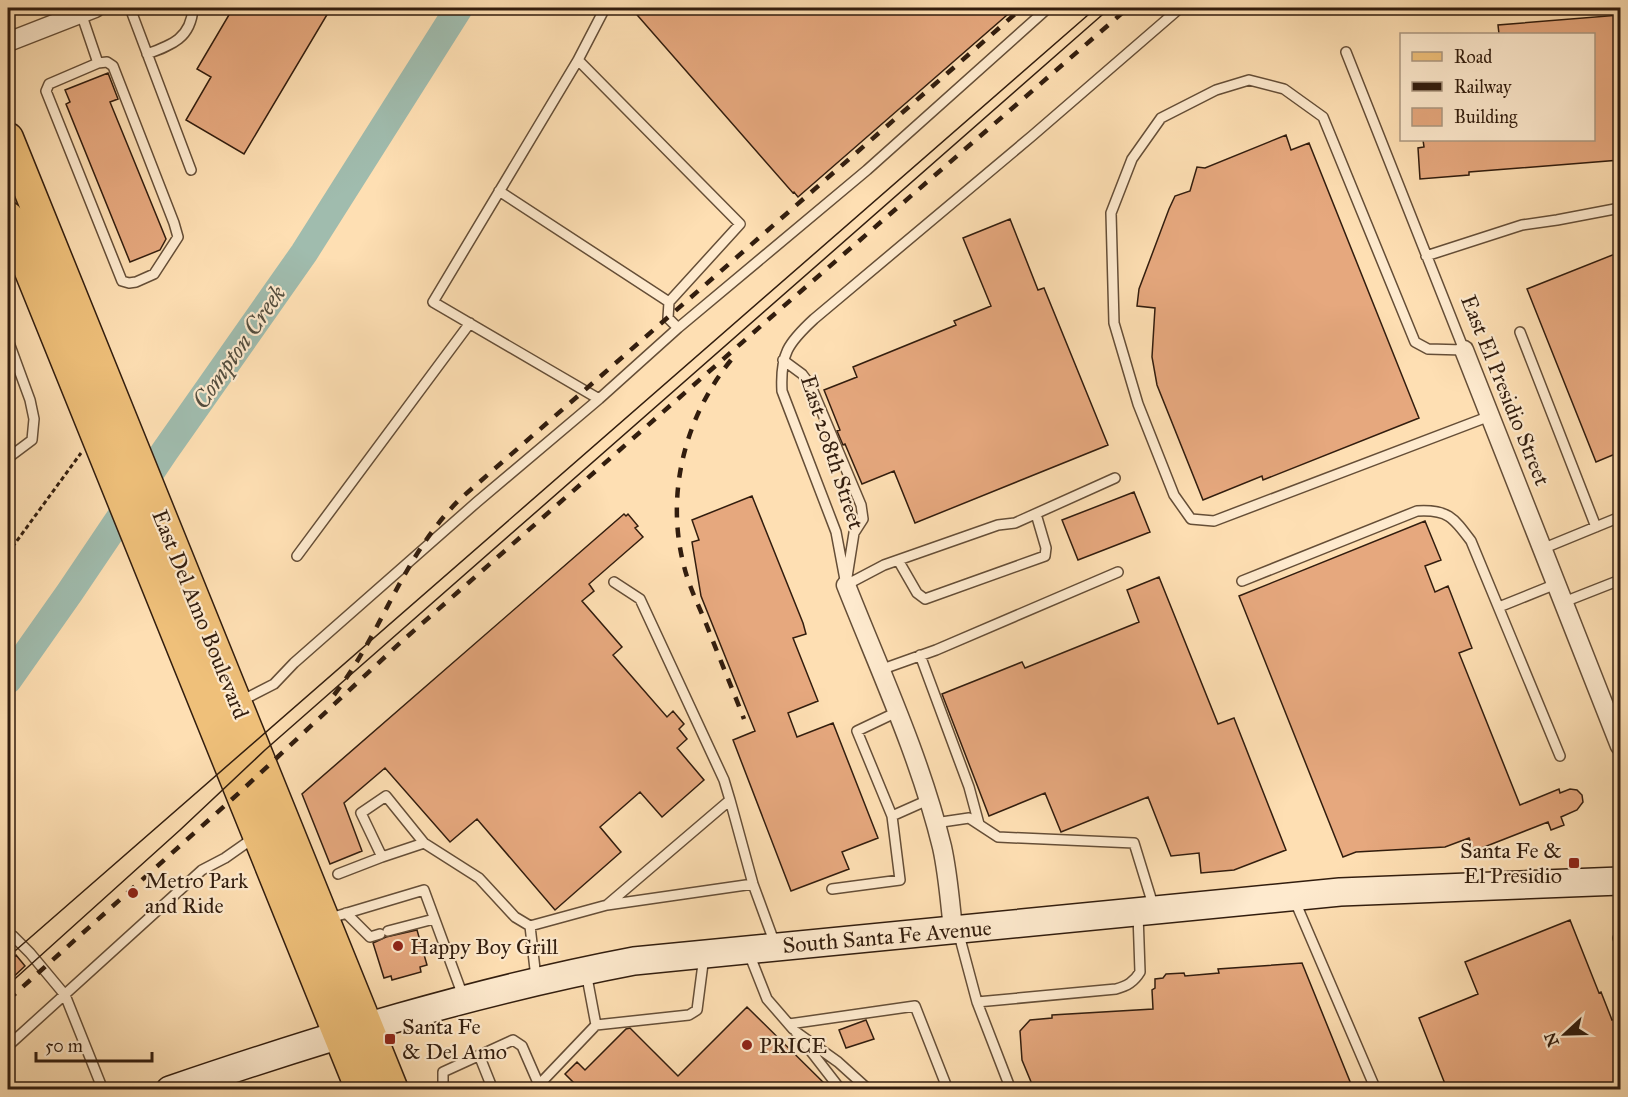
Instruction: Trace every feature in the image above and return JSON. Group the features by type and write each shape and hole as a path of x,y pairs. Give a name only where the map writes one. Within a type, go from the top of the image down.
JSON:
{"main road":[{"name":"East Del Amo Boulevard","path":"8,138 183,570 258,835 361,1089"},
{"name":"East Del Amo Boulevard","path":"8,217 160,594 336,917 368,1027 393,1089"},
{"name":"South Santa Fe Avenue","path":"170,1089 224,1077 339,1036 464,999 536,980 634,961 1340,892 1620,881"}],"street":[{"path":"8,42 57,14 88,10"},
{"name":"East El Presidio Street","path":"1464,350 1620,746"},
{"name":"East 208th Street","path":"846,585 897,712 928,800 942,848 955,929"}],"lane":[{"path":"130,8 191,170"},
{"path":"147,54 169,46 186,34 194,8"},
{"path":"599,399 434,302 578,60 605,8"},
{"path":"223,709 274,684 294,663 477,502 599,399 678,328 867,170 1048,8"},
{"name":"East 208th Street","path":"846,585 836,532 782,391 781,373 784,354 795,337 814,319 1180,8"},
{"path":"88,10 98,63"},
{"name":"East El Presidio Street","path":"1346,52 1464,350"},
{"path":"578,60 740,224 669,302 668,318 678,328"},
{"path":"107,62 112,66 178,237 154,274 129,283 122,280 46,91 49,84 98,63 107,62"},
{"path":"1464,350 1428,349 1415,342 1323,117 1284,89 1249,80 1216,90 1161,118 1132,159 1111,213 1114,323 1138,404 1174,495 1191,519 1214,521 1490,416"},
{"path":"499,191 669,302"},
{"path":"1426,256 1522,225 1620,208"},
{"path":"297,556 470,323"},
{"path":"1520,332 1596,527"},
{"path":"8,340 30,400 34,419 32,440 8,458"},
{"path":"783,360 802,374 811,386 861,505 862,519 854,533 846,585"},
{"path":"846,585 898,560 998,525 1015,524 1115,478"},
{"path":"1242,581 1417,511 1435,510 1455,519 1472,541 1560,756"},
{"path":"898,560 917,593 925,599 1045,556 1046,548 1036,514"},
{"path":"1542,549 1620,517"},
{"path":"880,670 1118,572"},
{"path":"1564,603 1620,580"},
{"path":"614,582 640,598 724,780 753,884 776,946"},
{"path":"1499,607 1556,584"},
{"path":"920,655 969,787 978,824"},
{"path":"832,889 900,880 892,816 857,731 897,712"},
{"path":"382,857 362,813 386,796 424,843 479,878 515,917 530,926 607,905 753,884"},
{"path":"607,905 730,800"},
{"path":"892,816 928,800"},
{"path":"935,823 969,818 998,837 1134,843 1147,911 1140,972 1136,979 1116,989 977,1002"},
{"path":"8,1046 202,870 258,835"},
{"path":"338,874 424,843"},
{"path":"336,917 424,890 464,999"},
{"path":"1293,897 1376,1089"},
{"path":"336,917 370,937 434,919"},
{"path":"530,926 536,980"},
{"path":"955,929 977,1002 1011,1089"},
{"path":"8,934 30,953 65,995 103,1089"},
{"path":"747,949 767,999 841,1089"},
{"path":"445,1089 442,1084 443,1072 513,1040 522,1046 537,1087 596,1025 688,1015 697,1010 705,953"},
{"path":"585,970 596,1025"},
{"path":"792,1028 915,1006 948,1089"},
{"path":"792,1028 838,1062 869,1089"},
{"path":"479,1055 493,1089"}],"path":[{"path":"8,553 82,451 98,438"}],"building":[{"path":"233,8 331,8 244,154 186,120 211,77 197,69"},
{"path":"631,8 1015,8 798,197"},
{"path":"1620,15 1620,160 1469,172 1469,175 1420,179 1418,148 1424,147 1423,141 1595,141 1595,33 1499,33 1498,25"},
{"path":"108,73 118,99 110,102 166,239 160,250 130,262 66,104 70,102 65,90"},
{"path":"1286,135 1291,150 1309,143 1419,418 1263,480 1262,476 1203,500 1157,385 1152,357 1155,308 1137,306 1139,289 1175,196 1190,191 1197,167 1205,168"},
{"path":"1010,219 1038,290 1044,288 1108,445 915,523 894,471 862,484 837,431 840,430 824,390 857,377 853,367 956,325 954,321 991,306 963,238"},
{"path":"1620,252 1620,452 1596,462 1527,289"},
{"path":"1134,492 1150,532 1078,560 1062,520"},
{"path":"752,496 803,623 806,634 793,638 818,701 788,713 797,737 833,723 878,838 842,852 849,869 791,891 733,740 755,731 701,596 692,542 699,540 692,520"},
{"path":"624,514 626,516 628,514 638,526 635,528 643,537 589,584 594,591 582,601 622,647 613,655 667,717 673,711 684,724 679,729 687,739 677,748 704,780 662,817 640,792 600,827 621,852 555,910 477,819 450,842 385,768 344,803 362,851 330,864 302,794"},
{"path":"1425,521 1441,560 1425,566 1435,592 1448,586 1472,648 1459,653 1520,805 1559,789 1560,793 1570,789 1577,790 1582,795 1583,802 1577,810 1561,817 1564,825 1551,830 1548,822 1474,851 1469,838 1445,847 1356,852 1343,857 1239,596"},
{"path":"1159,577 1218,724 1234,718 1286,850 1234,870 1201,873 1199,853 1171,856 1148,797 1061,832 1045,793 989,816 942,694 1022,662 1025,668 1139,622 1127,590"},
{"path":"1570,920 1612,1020 1620,1017 1620,1089 1447,1089 1419,1018 1478,994 1465,962"},
{"name":"Happy Boy Grill","path":"417,930 427,965 420,967 421,972 392,980 391,976 384,978 373,943 386,937"},
{"path":"16,955 25,966 8,982 8,962"},
{"path":"1302,963 1353,1089 1034,1089 1022,1060 1020,1031 1030,1020 1052,1018 1052,1015 1153,1009 1152,990 1155,988 1155,979 1163,978 1166,974 1184,973 1185,976 1219,973 1218,969"},
{"name":"PRICE","path":"747,1007 830,1089 566,1089 573,1082 565,1074 577,1062 585,1070 626,1029 630,1028 678,1076"},
{"path":"866,1020 874,1039 846,1048 839,1030"}],"waterway":[{"name":"Compton Creek","path":"8,680 304,253 459,8"}],"tram line":[{"path":"8,957 1096,8"},
{"path":"8,985 265,750 1110,8"}],"railway":[{"path":"334,695 366,646 422,546 460,499 1022,8"},
{"path":"8,1000 240,792 401,642 1128,8"},
{"path":"731,360 715,382 691,431 678,484 677,511 679,539 686,574 744,719"}],"place":[{"name":"Santa Fe & El Presidio","path":"1574,863"},
{"name":"Metro Park and Ride","path":"133,893"},
{"name":"Happy Boy Grill","path":"398,946"},
{"name":"Santa Fe & Del Amo","path":"390,1039"},
{"name":"PRICE","path":"747,1045"}]}
